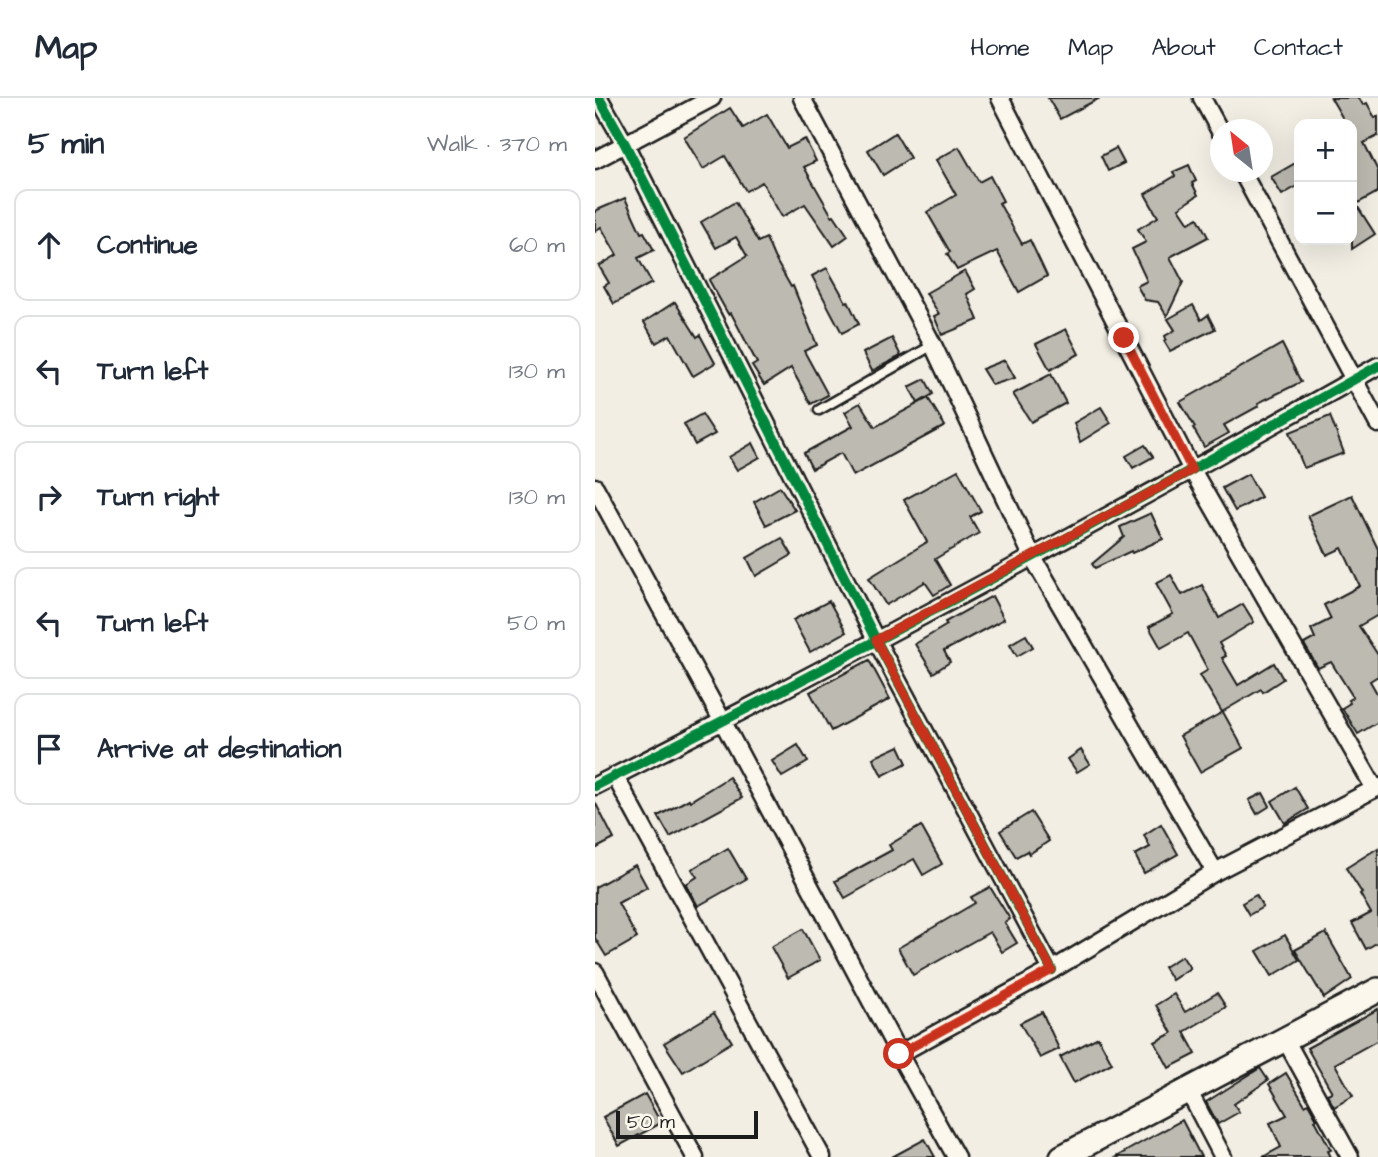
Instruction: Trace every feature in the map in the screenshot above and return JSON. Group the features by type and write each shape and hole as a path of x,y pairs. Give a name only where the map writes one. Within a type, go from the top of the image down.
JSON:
{"street":[{"path":"599,98 625,144 876,640 1052,970"},
{"path":"595,160 712,98"},
{"path":"801,98 933,345 1032,556 1215,872"},
{"path":"899,1054 1052,970 1215,872 1376,788 1192,470 1000,98"},
{"path":"1202,98 1213,119"},
{"path":"1246,182 1378,424"},
{"path":"595,786 723,722 876,640 1192,470 1378,366"},
{"path":"595,487 956,1157"},
{"path":"615,776 822,1157"},
{"path":"595,972 695,1157"},
{"path":"1062,1157 1088,1151 1188,1090 1378,990"},
{"path":"1285,1040 1350,1157"},
{"path":"1188,1090 1223,1157"}],"lane":[{"path":"819,410 933,345"}],"building":[{"path":"1048,98 1100,98 1060,119"},
{"path":"1331,98 1359,98 1363,105 1367,103 1375,118 1378,116 1378,136 1364,143 1378,171 1378,192 1357,203 1357,119 1343,119"},
{"path":"730,108 743,128 767,114 787,148 805,139 816,161 804,167 832,216 834,215 848,236 834,246 805,204 782,217 762,182 746,191 725,156 703,169 684,137"},
{"path":"895,133 910,158 883,175 868,150"},
{"path":"959,147 979,182 990,176 1003,201 999,203 1022,244 1030,240 1047,276 1019,292 997,251 957,270 927,212 956,195 936,160"},
{"path":"1116,148 1124,163 1108,171 1101,156"},
{"path":"1294,164 1294,188 1282,195 1273,176"},
{"path":"1189,165 1196,181 1192,183 1198,195 1179,208 1189,223 1198,218 1208,237 1170,257 1183,282 1167,316 1158,302 1145,300 1137,286 1147,281 1132,249 1146,242 1138,229 1158,217 1145,194 1175,176 1173,172"},
{"path":"625,198 641,233 644,232 654,250 638,258 652,283 614,304 604,286 609,283 599,266 617,255 601,227 595,231 595,211"},
{"path":"735,202 758,242 766,238 774,257 791,287 793,286 817,345 804,351 828,395 811,404 791,368 764,385 752,366 757,363 731,313 728,314 709,280 747,256 736,237 716,248 701,222"},
{"path":"1357,206 1375,234 1352,249 1352,245 1357,245"},
{"path":"827,268 859,324 842,333 812,276"},
{"path":"965,271 975,289 967,294 978,320 942,335 934,316 939,314 926,293"},
{"path":"675,302 697,337 700,335 715,363 693,376 670,335 656,343 644,322"},
{"path":"1193,305 1201,320 1208,315 1215,329 1170,351 1164,341 1165,336 1175,330 1168,319"},
{"path":"1066,329 1079,354 1050,370 1036,344"},
{"path":"892,338 901,356 872,371 863,353"},
{"path":"1282,344 1301,382 1258,403 1259,406 1224,425 1229,433 1204,447 1180,402"},
{"path":"1005,360 1015,378 992,385 982,369"},
{"path":"1051,374 1066,403 1031,422 1013,394"},
{"path":"925,379 933,394 918,403 909,387"},
{"path":"928,398 945,426 853,476 841,453 812,469 804,453 853,426 845,412 860,403 875,427"},
{"path":"1101,407 1111,423 1080,442 1074,423"},
{"path":"702,414 715,434 695,445 684,424"},
{"path":"1330,416 1344,453 1304,468 1290,432"},
{"path":"753,443 760,457 737,470 729,457"},
{"path":"1145,445 1153,457 1133,468 1126,456"},
{"path":"958,470 981,511 970,517 979,533 935,559 950,585 934,595 925,582 886,605 869,578 927,542 904,500"},
{"path":"1248,474 1261,497 1235,511 1222,488"},
{"path":"780,487 795,510 766,525 754,502"},
{"path":"1352,495 1378,549 1378,615 1359,626 1378,655 1378,676 1370,681 1378,695 1378,722 1358,734 1342,708 1350,703 1348,700 1353,697 1331,662 1318,668 1304,644 1315,638 1311,629 1331,619 1324,605 1360,586 1342,548 1327,555 1308,516"},
{"path":"1151,513 1163,539 1095,568 1092,564 1124,537 1120,527"},
{"path":"782,538 792,555 756,576 747,558"},
{"path":"1171,575 1182,595 1202,585 1219,618 1243,604 1254,622 1219,643 1226,656 1222,658 1238,685 1274,663 1283,679 1222,712 1200,675 1208,670 1188,633 1161,648 1149,627 1173,614 1156,583"},
{"path":"992,596 1004,619 944,651 950,662 933,673 915,644 947,625 945,622"},
{"path":"829,601 846,632 810,652 793,620"},
{"path":"1026,635 1033,647 1017,656 1010,644"},
{"path":"869,660 890,699 831,731 810,692"},
{"path":"1223,712 1243,748 1200,772 1180,736"},
{"path":"798,745 808,762 782,777 772,761"},
{"path":"899,746 907,763 882,776 873,758"},
{"path":"1081,750 1090,764 1077,772 1068,759"},
{"path":"729,777 742,798 670,837 658,816 689,799 690,801"},
{"path":"1295,787 1308,809 1285,823 1272,801"},
{"path":"1263,793 1270,806 1257,814 1249,800"},
{"path":"595,802 614,839 595,849"},
{"path":"1031,812 1049,841 1029,854 1027,851 1016,857 1000,831"},
{"path":"1161,824 1178,854 1144,873 1135,855 1150,847 1144,835"},
{"path":"921,826 942,864 923,875 914,859 845,898 835,881 892,850 889,845"},
{"path":"728,848 746,879 698,906 686,884 697,877 692,869"},
{"path":"1378,848 1378,942 1366,949 1352,923 1371,913 1346,868"},
{"path":"635,865 647,887 618,903 637,938 606,956 595,938 595,887"},
{"path":"990,887 1010,919 1005,923 1017,943 1002,952 990,932 913,975 898,948 975,903 971,897"},
{"path":"1256,895 1263,907 1249,915 1242,903"},
{"path":"803,929 820,960 788,978 771,947"},
{"path":"1326,933 1352,979 1324,998 1295,950"},
{"path":"1285,935 1299,960 1272,976 1257,951"},
{"path":"1182,956 1190,968 1172,980 1164,967"},
{"path":"1217,993 1226,1007 1184,1032 1196,1054 1169,1068 1155,1042 1172,1033 1156,1005 1174,994 1185,1012"},
{"path":"1378,1009 1378,1040 1335,1064 1353,1096 1334,1107 1327,1094 1332,1092 1307,1048"},
{"path":"1042,1012 1059,1049 1040,1058 1020,1023"},
{"path":"714,1013 732,1042 683,1072 664,1043"},
{"path":"1098,1037 1112,1063 1074,1083 1060,1057"},
{"path":"1260,1068 1268,1080 1234,1104 1239,1112 1218,1124 1206,1102"},
{"path":"1286,1073 1305,1105 1308,1103 1317,1119 1315,1120 1331,1150 1328,1151 1331,1157 1263,1157 1281,1147 1270,1123 1287,1115 1269,1084"},
{"path":"645,1094 661,1123 619,1146 603,1117"},
{"path":"1182,1120 1201,1157 1116,1157 1144,1141"},
{"path":"925,1139 935,1157 892,1157"}],"cycle path":[{"path":"599,98 625,144 876,640 1052,970"},
{"path":"595,786 793,685 989,580 1378,366"}],"route":[{"path":"899,1054 1052,970 876,640 1192,470 1124,338"}]}
